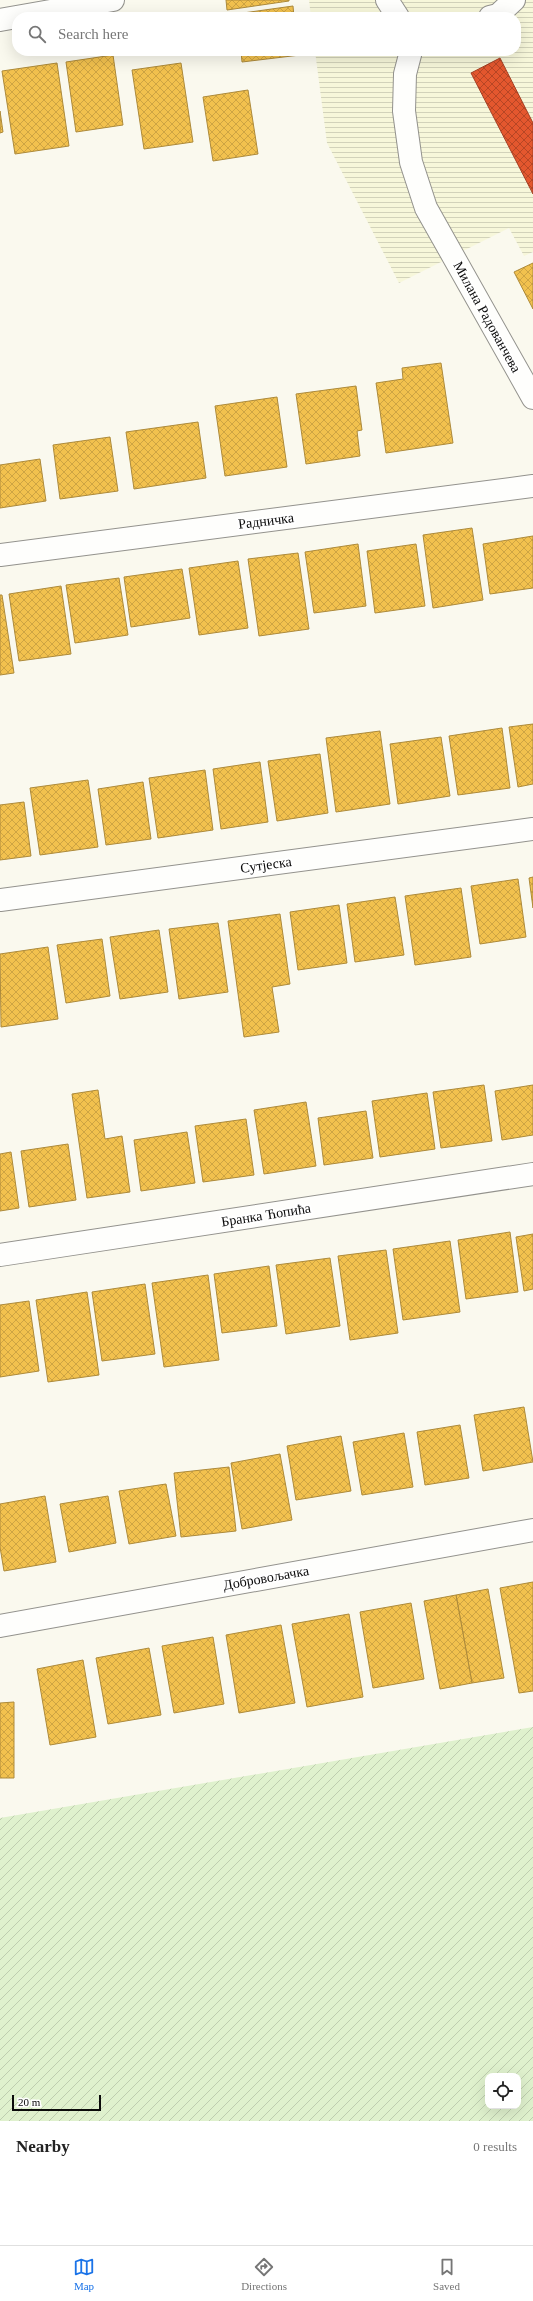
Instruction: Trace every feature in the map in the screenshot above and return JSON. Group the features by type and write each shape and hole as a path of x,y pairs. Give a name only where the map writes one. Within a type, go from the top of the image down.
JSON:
{"street":[{"path":"45,12 113,0"},
{"path":"387,0 395,12"},
{"path":"501,12 514,0"},
{"path":"0,20 12,18"},
{"name":"Милана Радованчева","path":"410,56 405,74 404,110 411,162 426,208 533,398"},
{"name":"Радничка","path":"0,555 533,486"},
{"name":"Сутјеска","path":"0,900 533,829"},
{"name":"Бранка Ћопића","path":"0,1255 533,1174"},
{"name":"Добровољачка","path":"0,1626 533,1530"}],"green space":[{"path":"309,0 533,0 533,252 524,256 509,228 399,283 327,143 316,56 521,56 521,12 310,12"},
{"path":"533,1727 533,2121 0,2121 0,1818"}],"building: Homes":[{"path":"226,0 289,0 289,1 227,10"},
{"path":"293,6 294,12 250,12"},
{"path":"113,56 123,125 76,132 66,62"},
{"path":"241,56 292,56 242,62"},
{"path":"57,63 69,146 15,154 2,71"},
{"path":"181,63 193,142 144,149 132,70"},
{"path":"248,90 258,154 213,161 203,97"},
{"path":"0,111 3,132 0,133"},
{"path":"533,263 533,309 514,272"},
{"path":"441,363 453,443 386,453 376,383 403,379 402,368"},
{"path":"356,386 362,430 357,431 360,456 306,464 296,394"},
{"path":"277,397 287,467 225,476 215,406"},
{"path":"198,422 206,478 134,489 126,432"},
{"path":"110,437 118,491 60,499 53,445"},
{"path":"40,459 46,501 0,508 0,465"},
{"path":"472,528 483,600 433,608 423,535"},
{"path":"533,536 533,588 490,594 483,544"},
{"path":"358,544 366,606 314,613 305,552"},
{"path":"416,544 425,606 375,613 367,551"},
{"path":"298,553 309,629 259,636 248,559"},
{"path":"238,561 248,628 199,635 189,568"},
{"path":"182,569 190,618 131,627 124,577"},
{"path":"119,578 128,635 75,643 66,585"},
{"path":"61,586 71,654 19,661 9,594"},
{"path":"0,595 2,595 14,673 0,675"},
{"path":"533,724 533,784 518,787 509,727"},
{"path":"502,728 510,788 458,795 449,736"},
{"path":"380,731 390,804 336,812 326,738"},
{"path":"441,737 450,796 398,804 390,744"},
{"path":"320,754 328,813 277,821 268,761"},
{"path":"260,762 268,822 221,829 213,769"},
{"path":"205,770 213,830 158,838 149,778"},
{"path":"88,780 98,847 40,855 30,788"},
{"path":"143,782 151,839 106,845 98,789"},
{"path":"24,802 31,856 0,860 0,805"},
{"path":"533,877 533,908 529,878"},
{"path":"518,879 526,937 480,944 471,886"},
{"path":"461,888 471,957 415,965 405,896"},
{"path":"395,897 404,955 355,962 347,904"},
{"path":"339,905 347,963 298,970 290,912"},
{"path":"280,914 290,984 272,987 279,1032 244,1037 228,921"},
{"path":"218,923 228,992 179,999 169,929"},
{"path":"159,930 168,992 120,999 110,937"},
{"path":"102,939 110,996 66,1003 57,945"},
{"path":"48,947 58,1019 1,1027 0,954"},
{"path":"484,1085 492,1141 441,1148 433,1092"},
{"path":"533,1085 533,1135 502,1140 495,1091"},
{"path":"98,1090 105,1139 122,1136 130,1192 87,1198 72,1094"},
{"path":"427,1093 435,1149 380,1157 372,1101"},
{"path":"306,1102 316,1166 264,1174 254,1110"},
{"path":"366,1111 373,1158 324,1165 318,1118"},
{"path":"246,1119 254,1175 203,1182 195,1126"},
{"path":"187,1132 195,1183 141,1191 134,1140"},
{"path":"68,1144 76,1200 29,1207 21,1151"},
{"path":"11,1152 19,1208 0,1211 0,1154"},
{"path":"510,1232 518,1292 466,1299 458,1240"},
{"path":"533,1234 533,1289 524,1291 516,1237"},
{"path":"450,1241 460,1312 403,1320 393,1249"},
{"path":"386,1250 398,1333 350,1340 338,1256"},
{"path":"330,1258 340,1326 286,1334 276,1265"},
{"path":"269,1266 277,1326 222,1333 214,1274"},
{"path":"208,1275 219,1360 164,1367 152,1283"},
{"path":"145,1284 155,1354 102,1361 92,1292"},
{"path":"87,1292 99,1375 48,1382 36,1300"},
{"path":"29,1301 39,1371 0,1377 0,1305"},
{"path":"524,1407 533,1462 483,1471 474,1415"},
{"path":"460,1425 469,1478 425,1485 417,1432"},
{"path":"404,1433 413,1487 362,1495 353,1442"},
{"path":"341,1436 351,1491 296,1500 287,1446"},
{"path":"280,1454 292,1520 242,1529 231,1463"},
{"path":"229,1467 236,1531 181,1537 174,1473"},
{"path":"166,1484 176,1536 129,1544 119,1491"},
{"path":"45,1496 56,1562 4,1571 0,1547 0,1504"},
{"path":"108,1496 116,1543 69,1552 60,1504"},
{"path":"533,1582 533,1691 519,1693 500,1588"},
{"path":"488,1589 504,1678 472,1683 456,1595"},
{"path":"456,1595 472,1683 440,1689 424,1601"},
{"path":"411,1603 424,1679 373,1688 360,1612"},
{"path":"349,1614 363,1697 307,1707 292,1624"},
{"path":"281,1625 295,1703 239,1713 226,1635"},
{"path":"213,1637 224,1704 174,1713 162,1646"},
{"path":"149,1648 161,1715 108,1724 96,1658"},
{"path":"83,1660 96,1737 50,1745 37,1669"},
{"path":"14,1702 14,1778 0,1778 0,1703"}],"building: Shops":[{"path":"500,58 533,123 533,194 471,73"}]}
